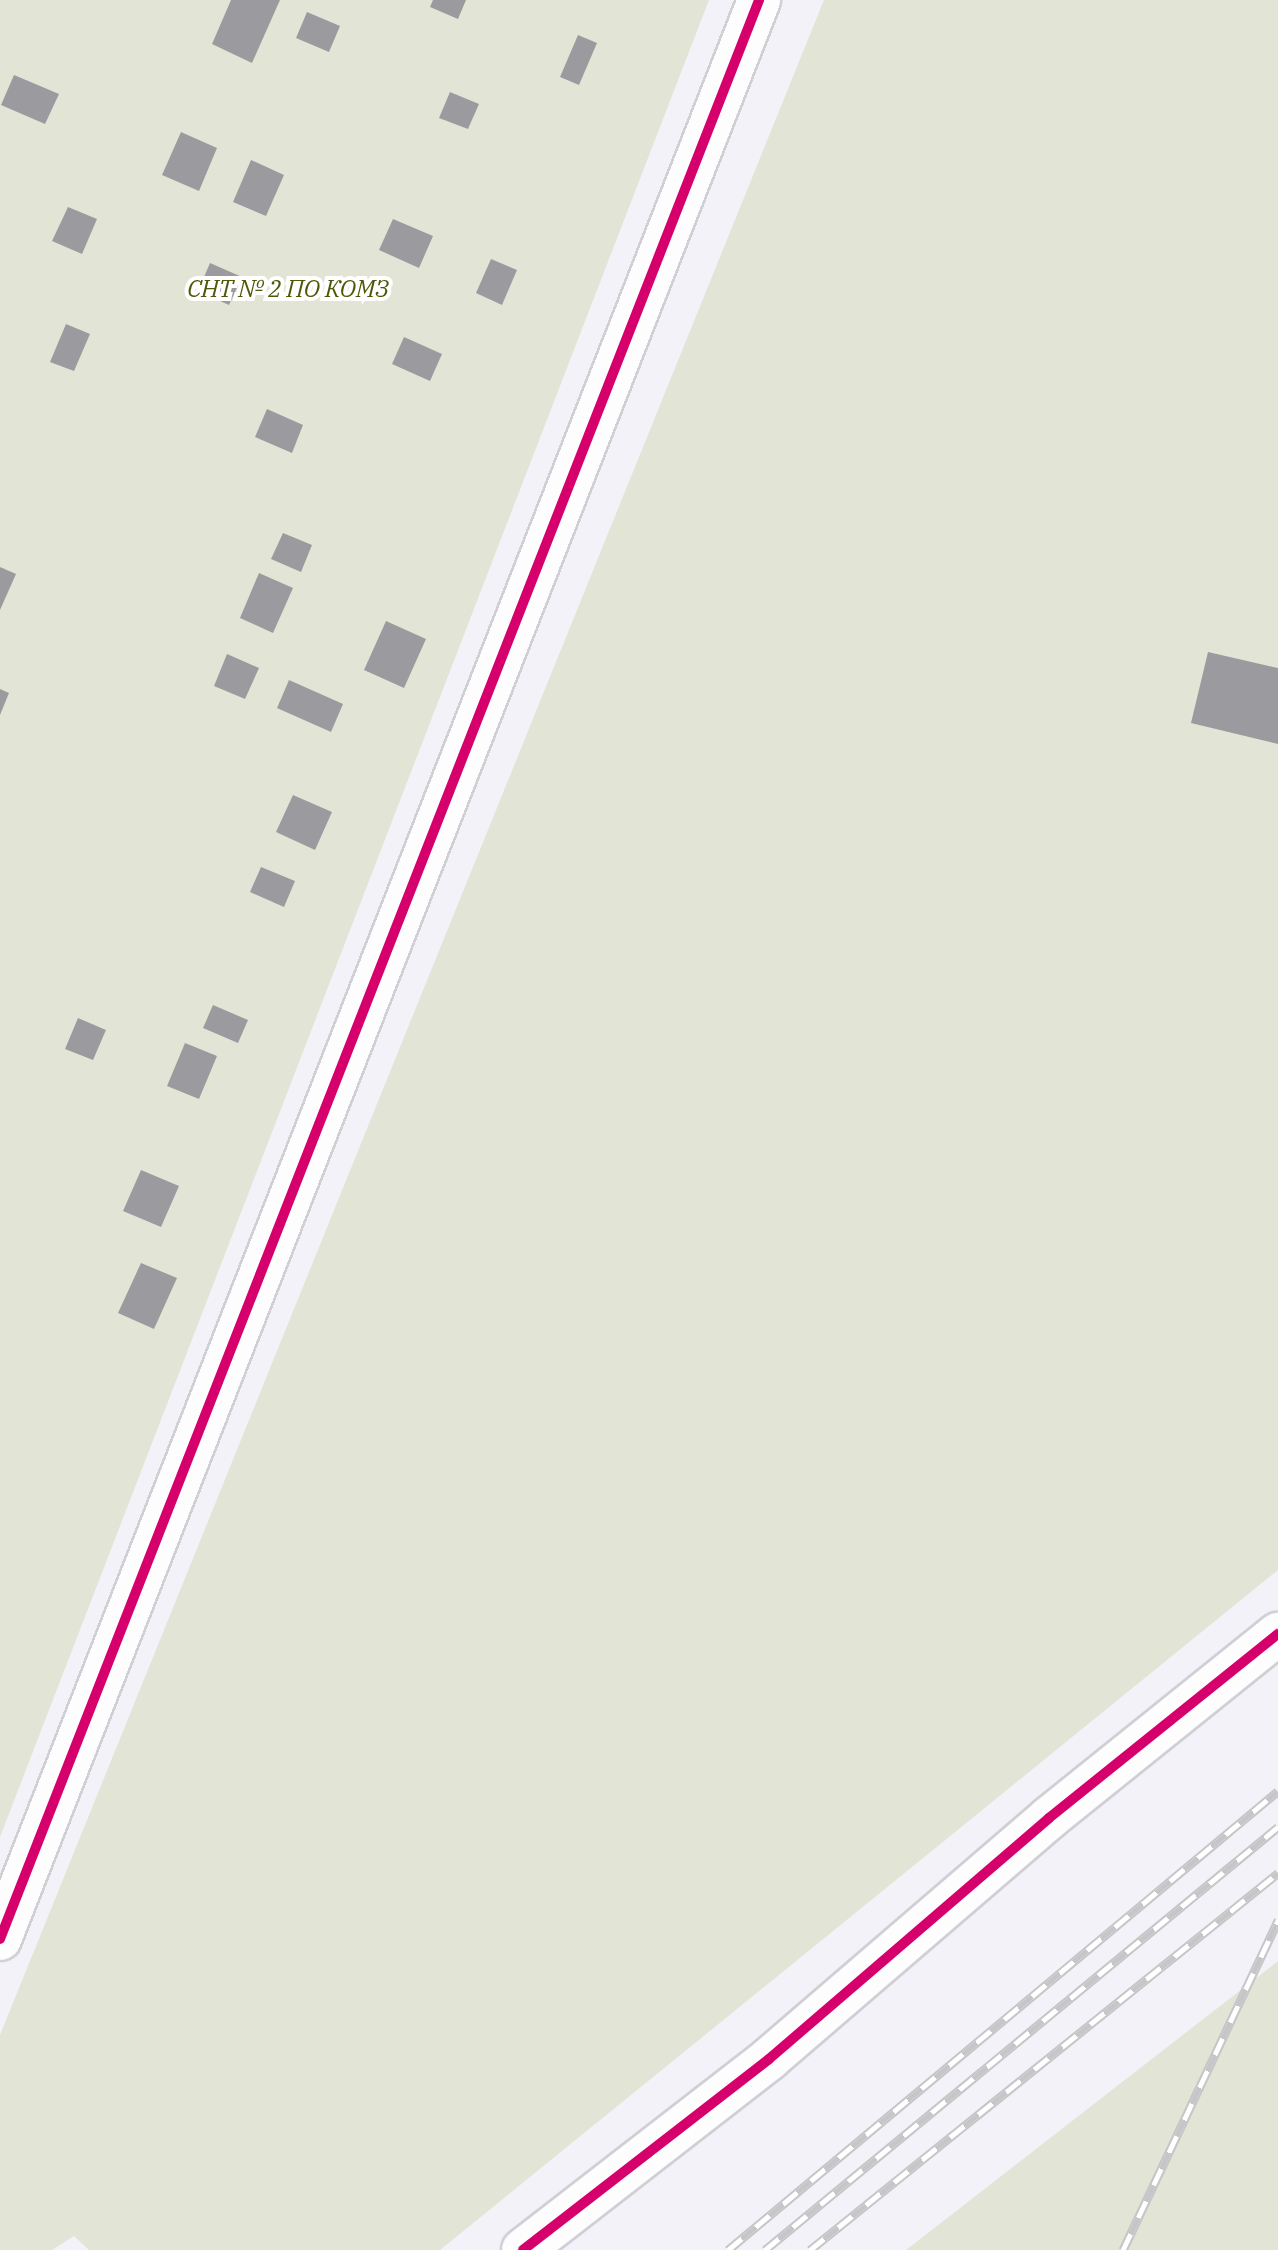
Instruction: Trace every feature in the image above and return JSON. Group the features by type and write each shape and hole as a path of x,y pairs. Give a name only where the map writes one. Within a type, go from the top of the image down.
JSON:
{"street":[{"path":"0,1939 759,0"},
{"path":"523,2250 769,2059 1049,1818 1278,1634"}],"green space":[{"name":"СНТ № 2 ПО КОМЗ","path":"0,0 709,0 0,1837"},
{"path":"824,0 1278,0 1278,1570 440,2250 89,2250 74,2236 52,2250 0,2250 0,2035"},
{"path":"1278,1961 1278,2250 906,2250"}],"building":[{"path":"231,0 280,0 252,63 212,44"},
{"path":"433,0 466,0 458,19 430,7"},
{"path":"307,12 340,26 329,52 296,38"},
{"path":"578,35 597,43 579,85 560,77"},
{"path":"14,75 59,94 45,124 1,105"},
{"path":"450,92 479,104 468,129 439,118"},
{"path":"181,132 217,148 199,191 162,175"},
{"path":"251,160 284,175 266,216 233,202"},
{"path":"68,207 97,219 82,254 52,241"},
{"path":"393,219 433,236 419,268 379,250"},
{"path":"491,259 517,270 502,305 476,293"},
{"path":"210,263 242,277 229,305 198,291"},
{"path":"66,324 90,334 74,371 50,362"},
{"path":"404,337 442,354 430,381 392,364"},
{"path":"267,409 303,425 292,453 255,437"},
{"path":"283,533 312,545 301,572 271,559"},
{"path":"0,567 16,574 0,610"},
{"path":"259,573 293,588 273,633 240,618"},
{"path":"386,621 426,639 404,688 364,670"},
{"path":"1208,652 1278,668 1278,744 1191,723"},
{"path":"227,654 259,668 245,699 214,686"},
{"path":"289,680 343,704 331,732 277,708"},
{"path":"0,689 9,693 0,715"},
{"path":"293,795 332,812 315,850 276,832"},
{"path":"261,867 295,881 284,907 250,892"},
{"path":"213,1005 248,1020 238,1043 203,1028"},
{"path":"78,1018 106,1030 93,1060 65,1049"},
{"path":"185,1043 217,1056 199,1099 167,1086"},
{"path":"141,1170 179,1186 161,1227 123,1211"},
{"path":"141,1263 177,1278 154,1329 118,1313"}],"railway":[{"path":"728,2250 1278,1791"},
{"path":"765,2250 1278,1827"},
{"path":"810,2250 1278,1873"},
{"path":"1123,2250 1278,1920"}],"cycle path":[{"path":"0,1939 759,0"},
{"path":"523,2250 769,2059 1049,1818 1278,1634"}]}
